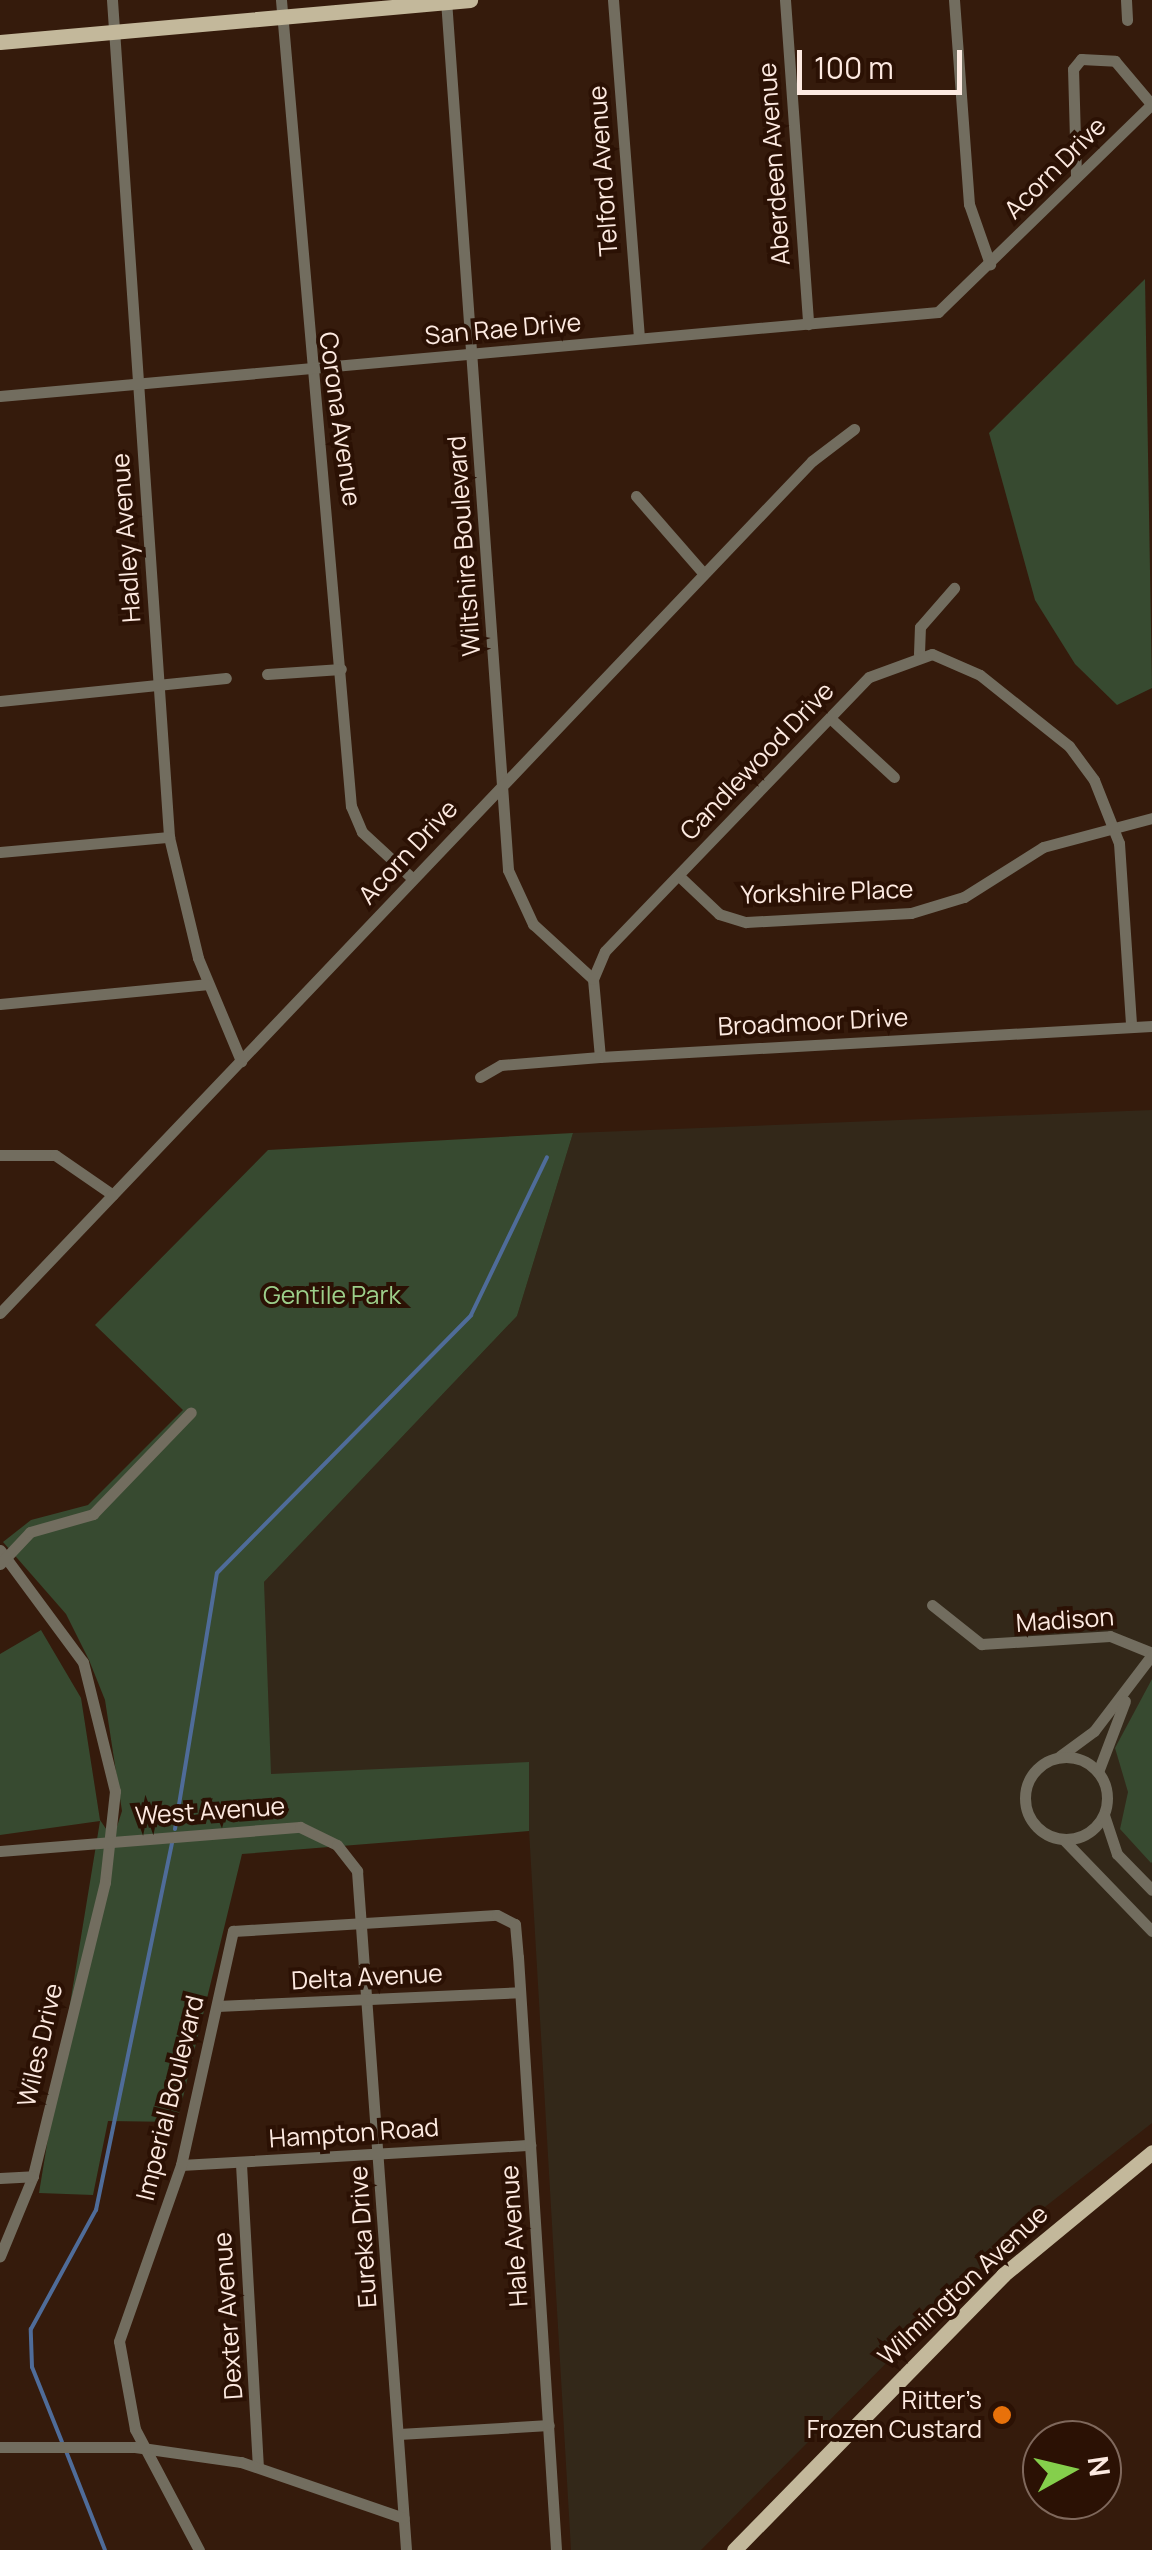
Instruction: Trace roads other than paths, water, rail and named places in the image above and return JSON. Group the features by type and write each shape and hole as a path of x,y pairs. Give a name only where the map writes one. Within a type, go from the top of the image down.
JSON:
{"main road":[{"path":"0,42 282,8 470,0"},
{"name":"Wilmington Avenue","path":"734,2550 1003,2274 1152,2152"}],"street":[{"name":"Hadley Avenue","path":"112,0 170,837 206,984 241,1060"},
{"name":"Telford Avenue","path":"613,0 639,338"},
{"name":"Aberdeen Avenue","path":"786,0 808,324"},
{"path":"954,0 969,204 990,264"},
{"path":"1126,0 1127,20"},
{"name":"Wiltshire Boulevard","path":"446,1 503,784 518,903 593,979"},
{"name":"Corona Avenue","path":"282,8 308,369 326,446 355,819 413,880"},
{"path":"1076,175 1073,69 1082,58 1116,61 1152,105"},
{"name":"Acorn Drive","path":"990,264 1076,175 1152,105"},
{"name":"San Rae Drive","path":"0,396 938,312 990,264"},
{"name":"Acorn Drive","path":"0,1312 704,574 854,429"},
{"path":"636,496 704,574"},
{"path":"954,588 920,627 919,654 962,663 1053,731 1088,771 1114,823 1131,1026"},
{"name":"Candlewood Drive","path":"593,979 605,951 830,718 882,667 919,654"},
{"path":"267,674 341,668"},
{"path":"0,701 226,678"},
{"path":"830,718 894,777"},
{"name":"Yorkshire Place","path":"678,876 719,914 746,922 911,913 1114,823 1152,818"},
{"path":"0,852 170,837"},
{"path":"593,979 600,1057"},
{"path":"0,1004 206,984"},
{"name":"Broadmoor Drive","path":"480,1077 501,1065 600,1057 1152,1026"},
{"path":"0,1155 54,1155 112,1194"},
{"path":"2,1557 47,1524 93,1514 191,1412"},
{"name":"Wiles Drive","path":"0,2256 33,2176 113,1840 112,1760 97,1698 69,1637 2,1557"},
{"name":"Madison","path":"932,1605 980,1644 1110,1636 1152,1654"},
{"path":"1152,1654 1128,1692 1098,1772 1104,1815 1116,1854 1152,1890"},
{"path":"1128,1692 1056,1758 1035,1770 1025,1802 1038,1828 1081,1848 1152,1930"},
{"path":"1056,1758 1098,1772"},
{"path":"1061,1839 1084,1836 1104,1815"},
{"name":"West Avenue","path":"0,1851 300,1827 337,1845 356,1871 366,1921"},
{"name":"Hale Avenue","path":"366,1921 512,1920 556,2550"},
{"name":"Imperial Boulevard","path":"199,2550 144,2449 121,2382 119,2341 181,2166 233,1931 366,1921"},
{"name":"Eureka Drive","path":"366,1921 406,2550"},
{"name":"Delta Avenue","path":"216,2006 520,1992"},
{"name":"Hampton Road","path":"181,2166 530,2145"},
{"name":"Dexter Avenue","path":"240,2164 258,2465"},
{"path":"0,2178 33,2176"},
{"path":"398,2434 549,2425"},
{"path":"0,2448 144,2449 258,2465 404,2518"}],"waterway":[{"path":"175,1829 217,1573 471,1315 547,1157"},
{"path":"62,2442 32,2367 31,2329 96,2210 172,1842"},
{"path":"66,2451 105,2550"}],"place":[{"name":"Ritter’s Frozen Custard","path":"1002,2415"}],"park label":[{"name":"Gentile Park","path":"332,1295"}]}
